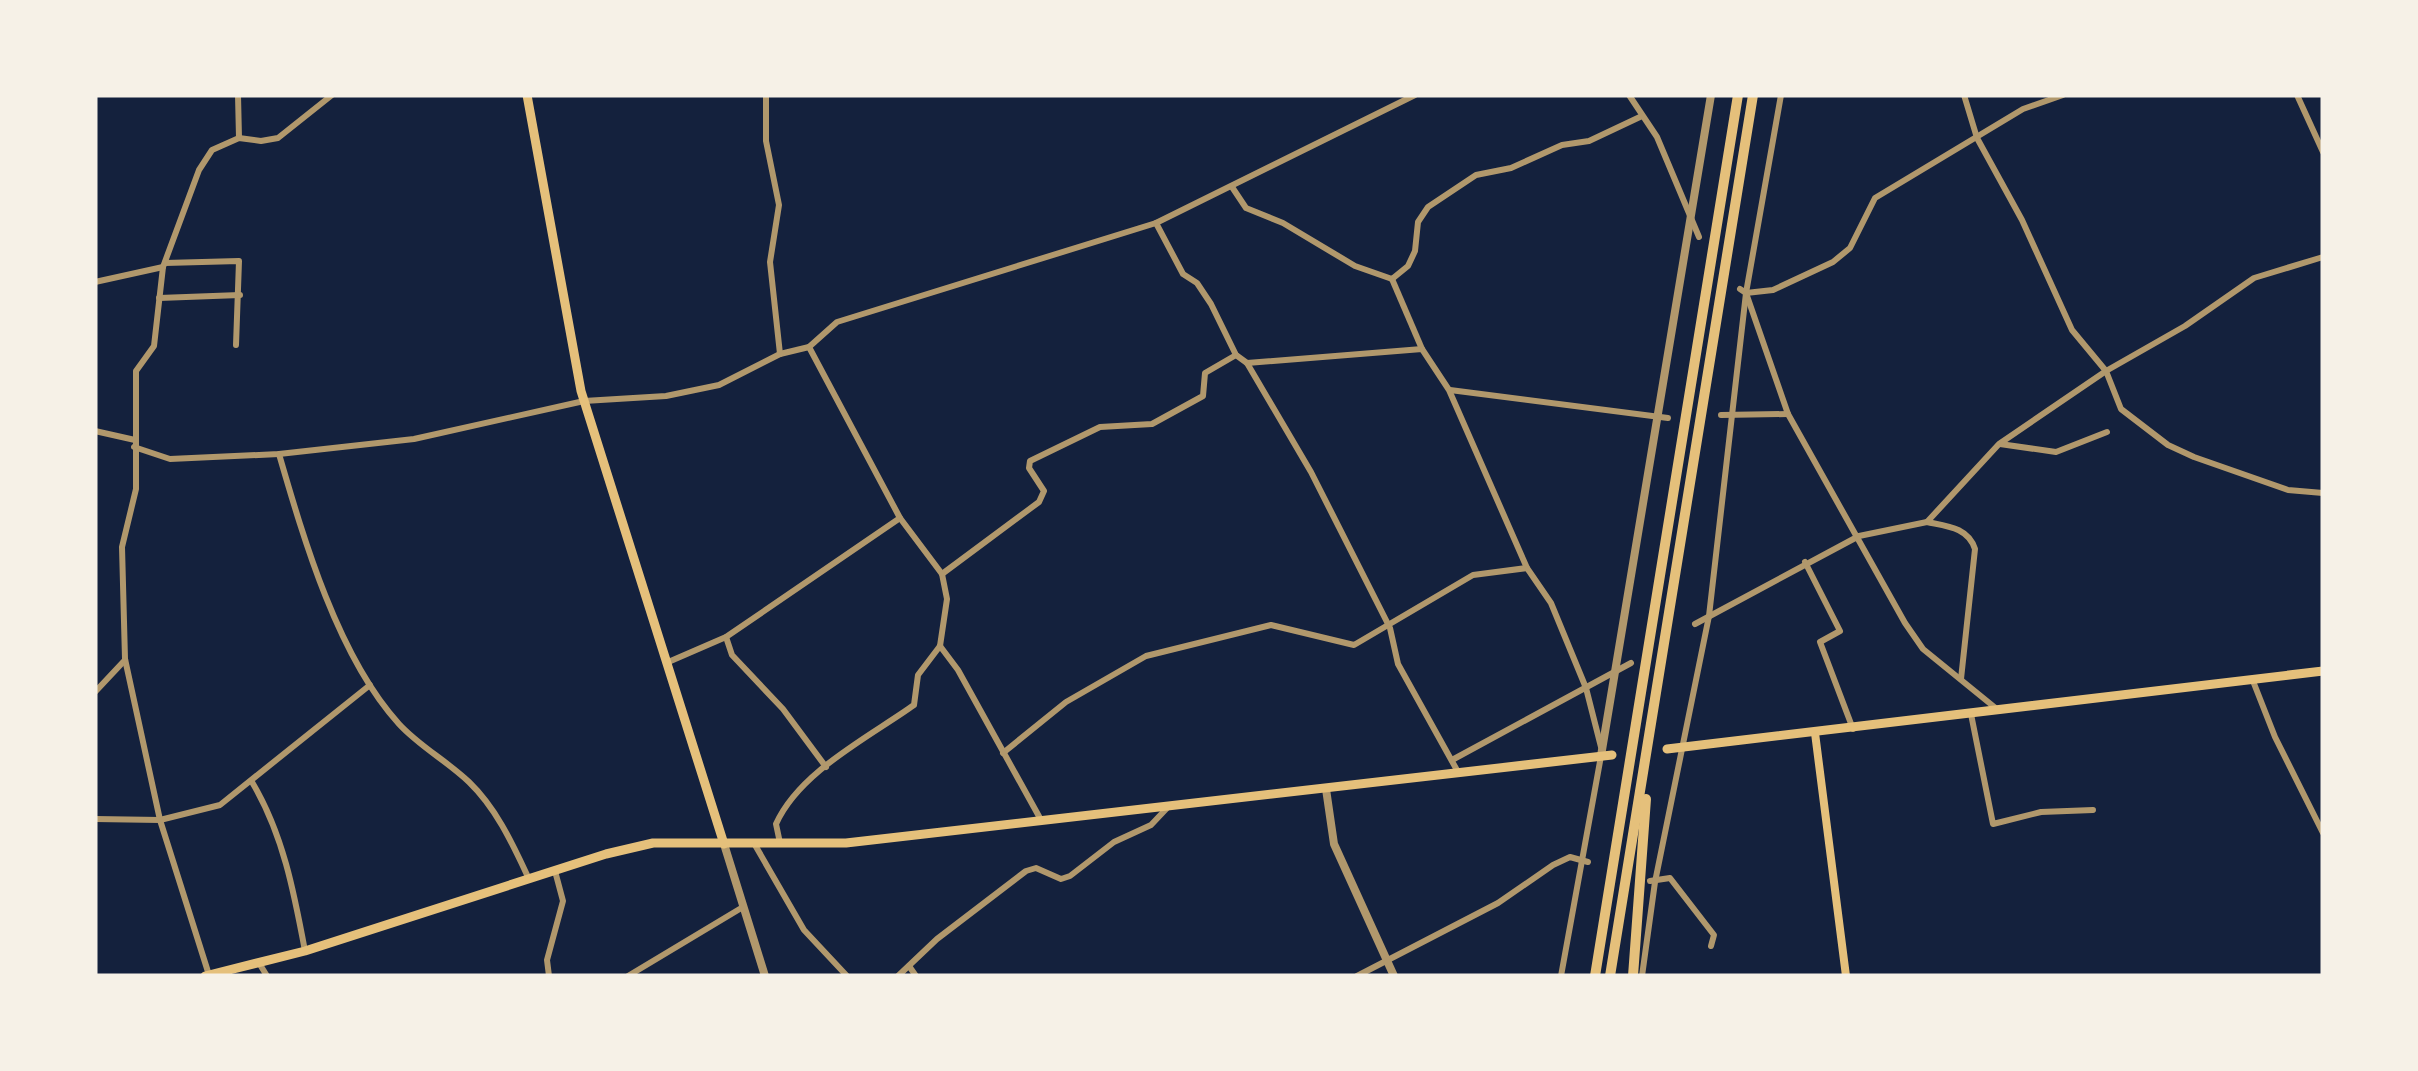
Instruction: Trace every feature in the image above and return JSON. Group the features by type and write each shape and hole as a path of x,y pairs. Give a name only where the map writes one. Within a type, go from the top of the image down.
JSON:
{"highway":[{"path":"1594,976 1738,95"},
{"path":"1610,976 1754,95"},
{"path":"1633,976 1654,714"}],"main road":[{"path":"526,95 558,286 584,401 724,844"},
{"path":"1666,749 1854,730 2323,671"},
{"path":"1815,733 1846,976"},
{"path":"207,975 305,951 653,843 846,843 1605,754"}],"street":[{"path":"238,95 239,138"},
{"path":"207,975 160,820 125,658 122,547 136,489 136,371 154,346 164,265 199,170 212,150 239,138 261,142 278,138 332,95"},
{"path":"766,95 766,140 779,205 770,262 780,354"},
{"path":"95,431 170,459 279,454 414,440 584,401 666,396 720,385 780,354 810,347 837,322 1156,224 1414,95"},
{"path":"1630,95 1657,137 1699,238"},
{"path":"1561,976 1664,418 1711,95"},
{"path":"1642,976 1652,881 1709,616 1725,414 1742,291 1781,95"},
{"path":"1964,95 1977,138 2022,220 2072,330 2106,371 2121,409 2168,445 2288,490 2323,493"},
{"path":"1742,291 1773,290 1833,262 1850,248 1864,213 1875,198 2023,109 2063,95"},
{"path":"2296,95 2323,152"},
{"path":"1232,187 1246,208 1378,278 1392,279 1408,266 1416,251 1418,222 1428,207 1476,175 1511,168 1562,145 1589,141 1642,116"},
{"path":"1156,224 1183,274 1198,283 1236,355 1247,363 1298,448 1390,628 1398,664 1458,772"},
{"path":"1927,522 1999,444 2106,371 2185,326 2254,278 2323,257"},
{"path":"95,282 164,265 238,262 236,345"},
{"path":"1392,279 1422,349 1449,390 1527,568 1551,603 1586,688 1605,754"},
{"path":"1742,291 1788,414 1904,623 1924,649 1998,711"},
{"path":"159,298 240,295"},
{"path":"780,845 776,824 780,815 826,767 914,705 918,675 940,646 947,599 942,574 900,518 810,347"},
{"path":"1247,363 1422,349"},
{"path":"942,574 1039,502 1044,491 1029,468 1030,461 1100,427 1152,424 1192,404 1203,396 1205,373 1236,355"},
{"path":"1449,390 1664,418"},
{"path":"1725,414 1788,414"},
{"path":"1999,444 2056,452 2107,432"},
{"path":"279,454 310,552 370,686 399,724 472,784 512,842 528,879"},
{"path":"666,662 726,637 900,518"},
{"path":"1696,624 1858,536 1927,522 1960,530 1975,548 1961,680"},
{"path":"1806,562 1840,631 1820,642 1854,730"},
{"path":"1003,753 1066,702 1146,656 1271,625 1354,645 1390,628 1473,575 1527,568"},
{"path":"726,637 732,655 783,709 826,767"},
{"path":"940,646 958,670 1041,820"},
{"path":"95,692 125,658"},
{"path":"1451,760 1631,663"},
{"path":"2253,681 2275,738 2323,833"},
{"path":"95,819 160,820 220,805 370,686"},
{"path":"1971,714 1992,824 2040,812 2093,810"},
{"path":"252,782 270,812 289,871 305,951"},
{"path":"1326,789 1334,844 1394,976"},
{"path":"898,976 936,938 1026,871 1036,868 1062,879 1070,876 1114,842 1151,825 1169,806"},
{"path":"724,844 765,976"},
{"path":"756,845 804,930 847,976"},
{"path":"1357,976 1433,932 1498,903 1552,865 1570,857 1583,860"},
{"path":"548,976 547,960 563,901 554,871"},
{"path":"1652,881 1670,878 1706,922 1714,936 1710,946"},
{"path":"628,976 743,907"},
{"path":"259,963 267,976"},
{"path":"908,966 916,976"}]}
